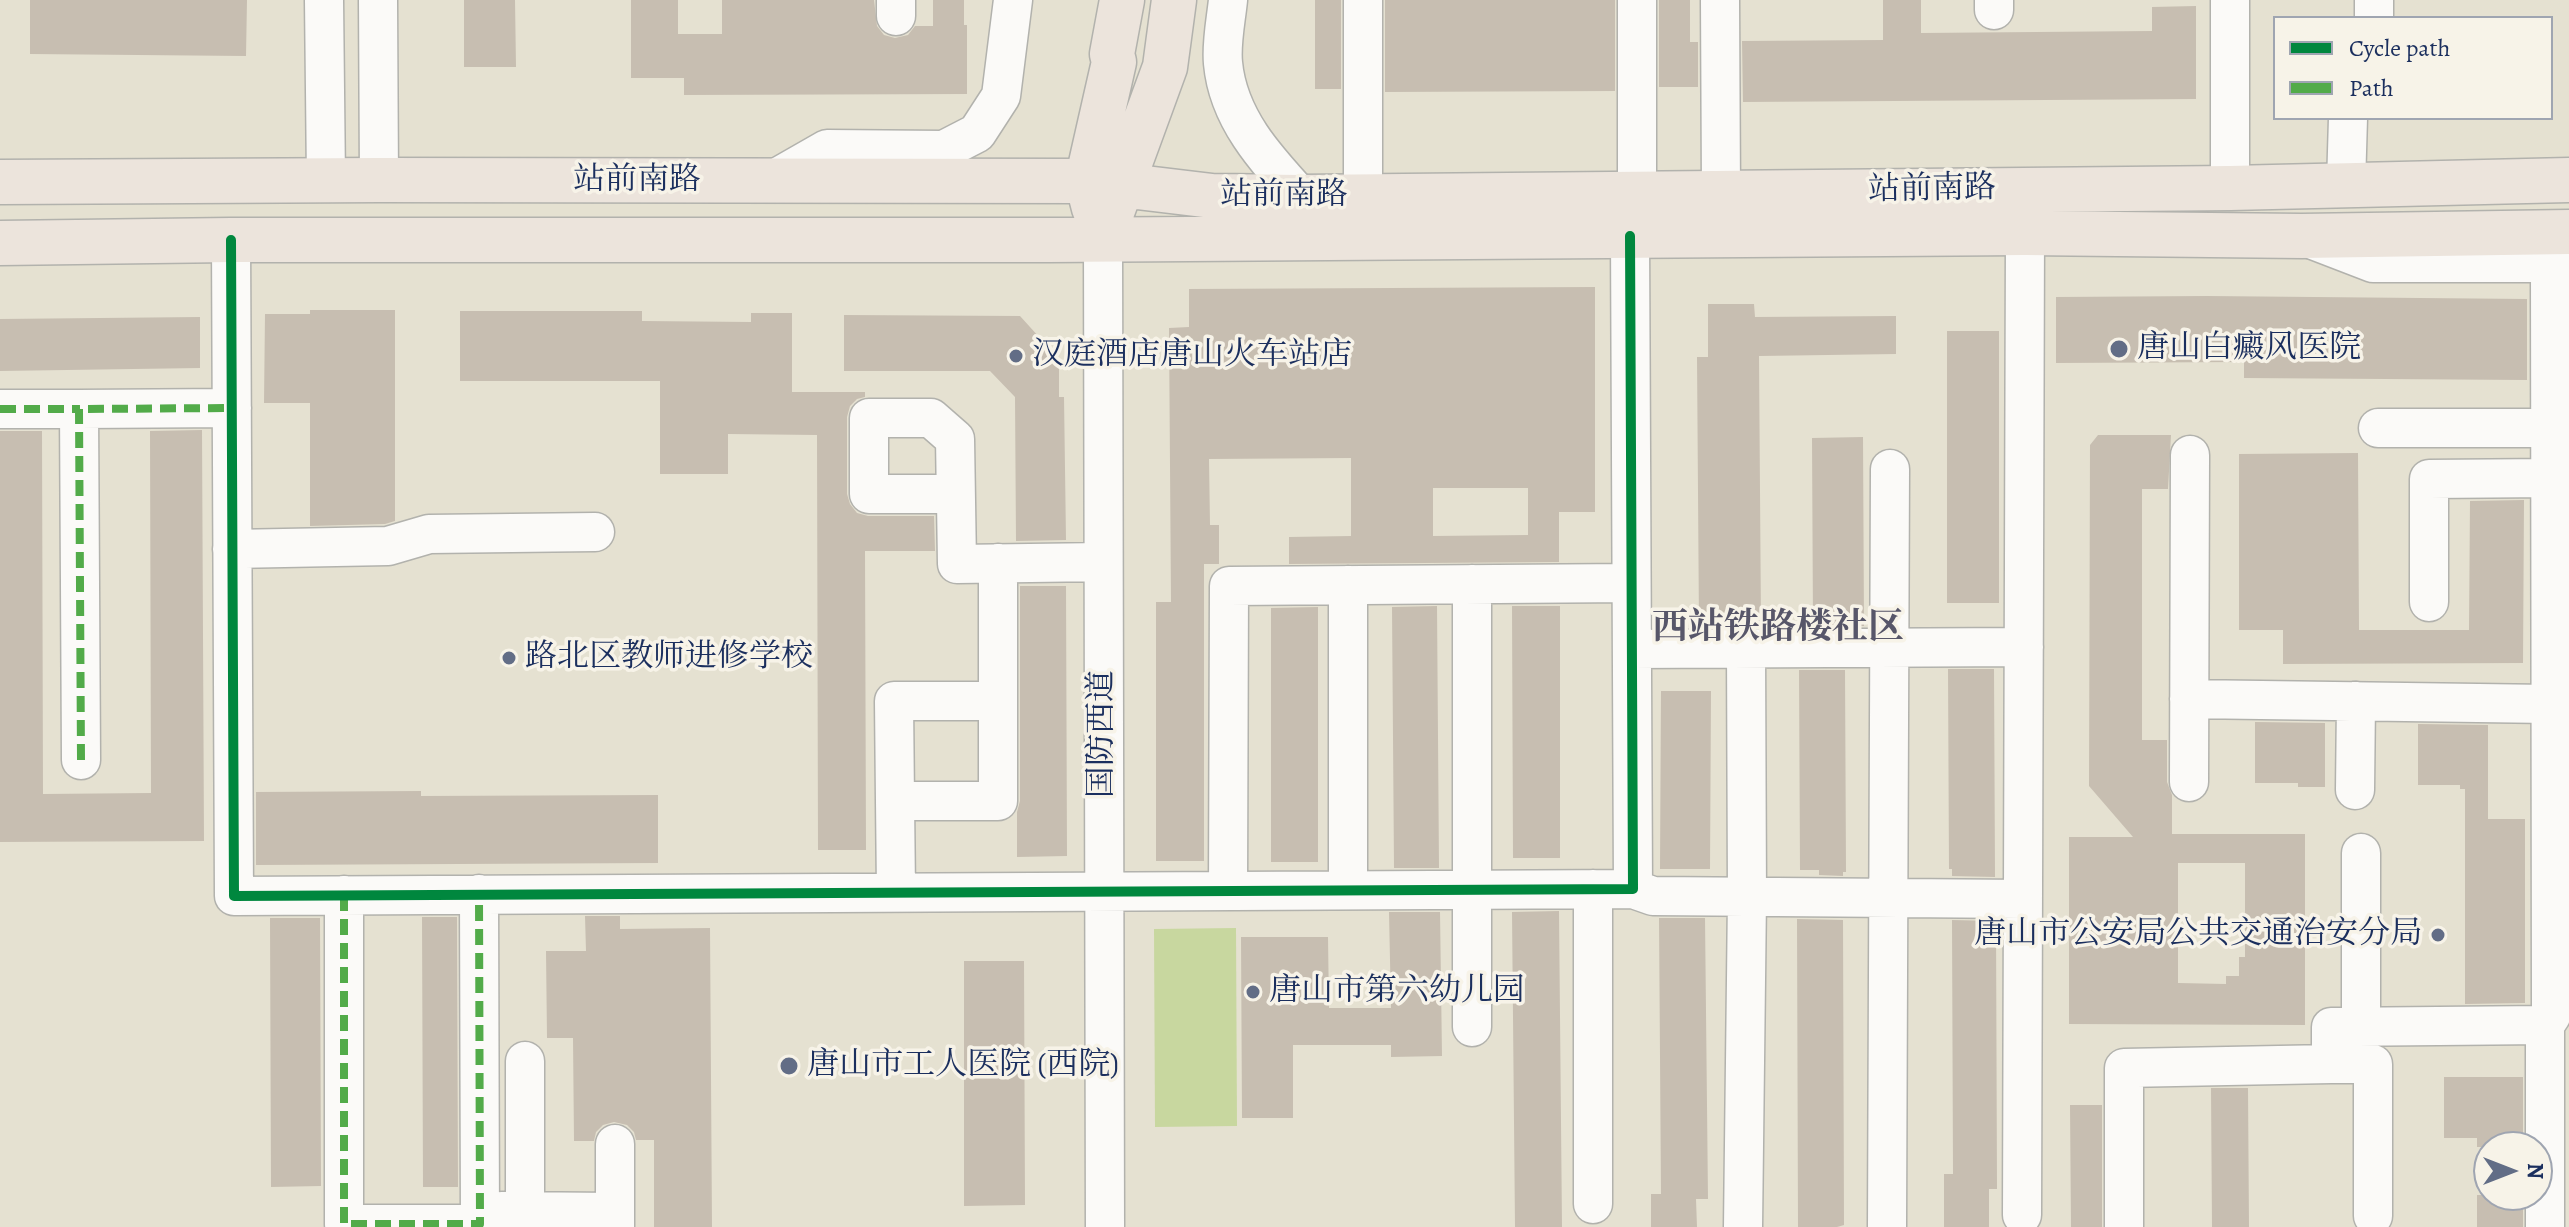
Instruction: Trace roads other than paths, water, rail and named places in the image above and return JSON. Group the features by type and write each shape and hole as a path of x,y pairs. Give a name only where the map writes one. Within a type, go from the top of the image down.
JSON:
{"main road":[{"name":"国防西道","path":"1103,240 1112,54 1122,0"},
{"name":"国防西道","path":"1104,184 1165,67 1174,0"},
{"name":"站前南路","path":"0,182 379,180 1104,184 1212,196 1363,196 1634,215 2025,233 2302,236 2563,254"},
{"name":"站前南路","path":"0,243 1103,240 1634,215 1721,192 2230,188 2569,180"}],"street":[{"path":"324,0 326,181"},
{"path":"378,0 379,180"},
{"path":"771,181 827,149 944,150 977,133 1001,96 1013,0"},
{"path":"1228,0 1223,62 1234,108 1261,154 1301,197"},
{"path":"1363,0 1363,196"},
{"path":"1633,889 1631,583 1637,0"},
{"path":"1720,0 1721,192"},
{"path":"2230,0 2230,188"},
{"path":"2346,185 2348,120"},
{"path":"2022,1215 2025,233"},
{"path":"231,240 234,896 1633,889 1653,896 2023,899"},
{"name":"国防西道","path":"1103,240 1105,1227"},
{"path":"2545,1227 2545,1025 2551,1016 2560,951 2550,704 2559,636 2550,428 2563,254"},
{"path":"0,409 232,408"},
{"path":"79,409 81,760"},
{"path":"2378,428 2550,428"},
{"path":"2189,782 2190,455"},
{"path":"1887,1227 1890,469"},
{"path":"2429,602 2429,479 2550,478"},
{"path":"955,494 957,564 1103,562"},
{"path":"232,549 388,546 429,534 595,532"},
{"path":"895,801 998,801 998,563"},
{"path":"1228,891 1229,586 1631,583"},
{"path":"1472,584 1472,1027"},
{"path":"1348,585 1348,890"},
{"path":"1632,649 2024,647"},
{"path":"1743,1227 1746,649"},
{"path":"2189,699 2550,704"},
{"path":"896,892 894,701 998,701"},
{"path":"2355,790 2356,701"},
{"path":"2361,853 2361,1027"},
{"path":"1593,889 1593,1204"},
{"path":"344,895 344,1224 480,1224 479,894"},
{"path":"2331,1064 2331,1027 2545,1025"},
{"path":"525,1061 525,1212"},
{"path":"2124,1227 2124,1068 2373,1064 2373,1216"},
{"path":"481,1211 615,1219 615,1144"}],"place":[{"name":"唐山白癜风医院","path":"2119,349"},
{"name":"汉庭酒店唐山火车站店","path":"1016,356"},
{"name":"路北区教师进修学校","path":"509,658"},
{"name":"唐山市公安局公共交通治安分局","path":"2438,935"},
{"name":"唐山市第六幼儿园","path":"1253,992"},
{"name":"唐山市工人医院 (西院)","path":"789,1066"}],"district":[{"name":"西站铁路楼社区","path":"1778,629"}]}
